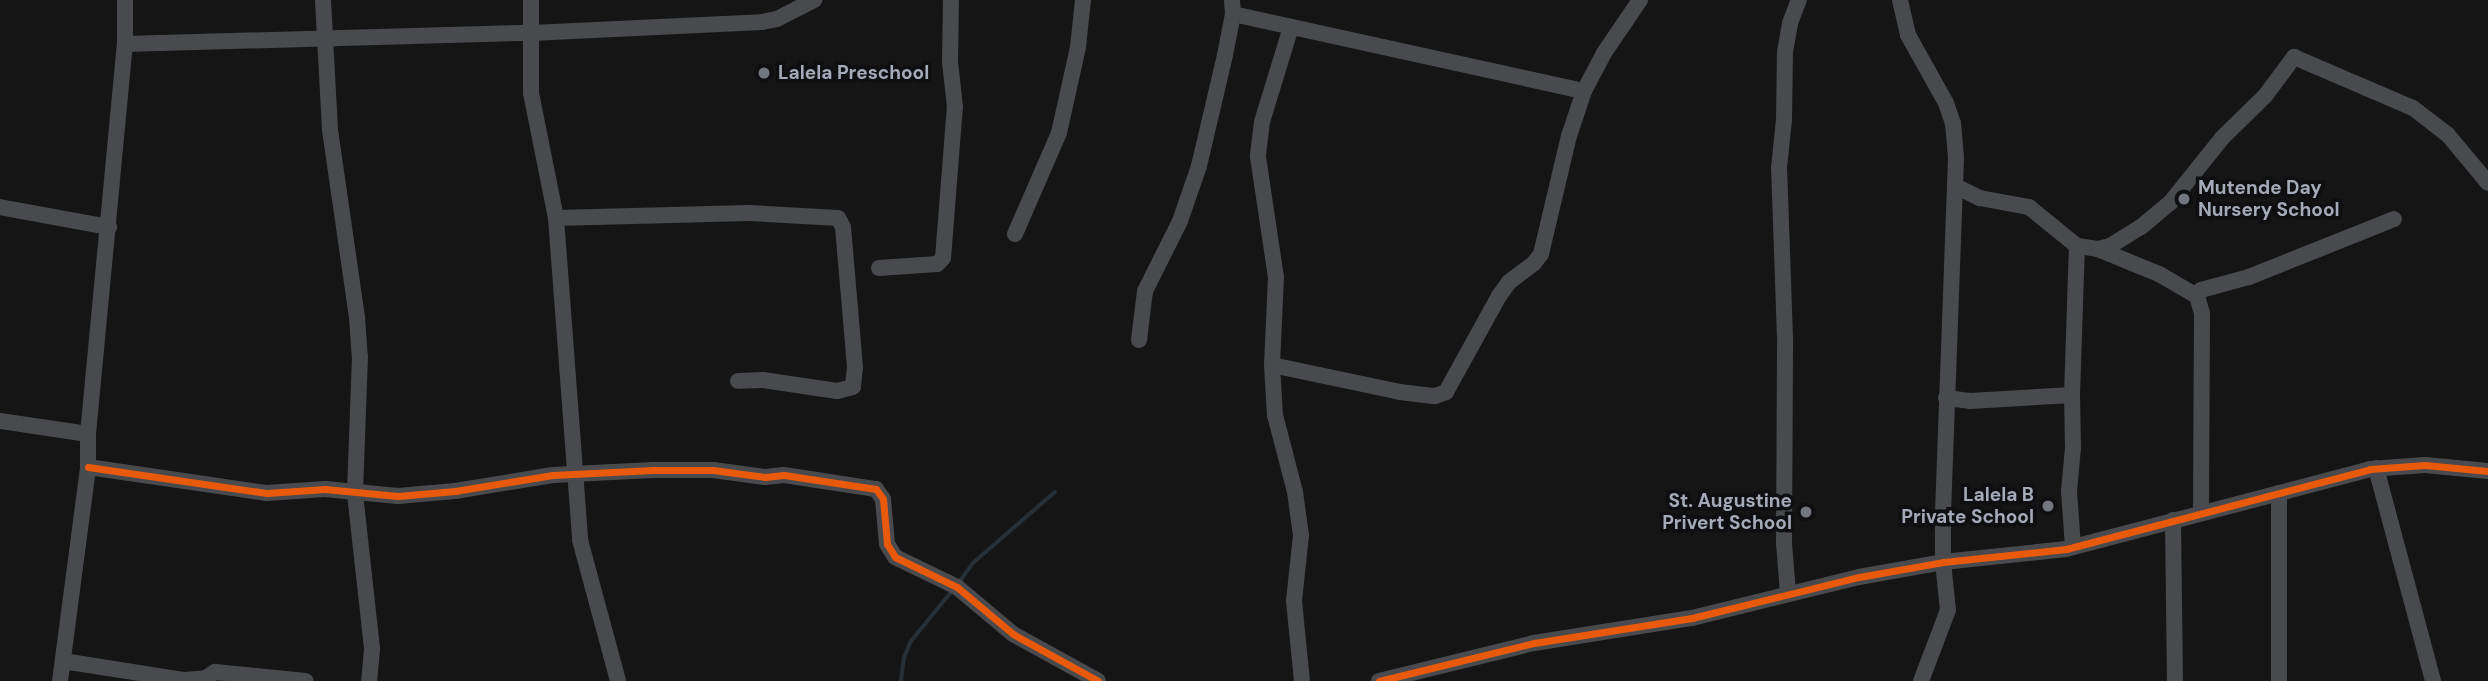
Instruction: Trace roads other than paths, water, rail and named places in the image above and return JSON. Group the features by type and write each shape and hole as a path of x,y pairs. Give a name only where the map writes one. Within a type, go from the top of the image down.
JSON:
{"street":[{"path":"61,681 88,467 88,434 125,44 125,0"},
{"path":"323,0 330,130 360,356 355,494 372,649 369,681"},
{"path":"531,0 531,93 556,218 580,540 618,681"},
{"path":"125,44 327,36 531,33 762,22 777,19 814,0"},
{"path":"878,268 937,264 943,258 955,107 950,62 951,0"},
{"path":"1015,234 1059,133 1078,47 1083,0"},
{"path":"1272,365 1400,392 1435,396 1446,392 1499,296 1509,282 1534,263 1541,254 1569,136 1584,91 1604,52 1640,0"},
{"path":"1788,593 1784,543 1784,338 1779,168 1784,120 1785,51 1790,23 1799,0"},
{"path":"1899,0 1908,35 1946,103 1953,123 1955,186 1946,398 1943,562 1948,610 1944,628 1921,681"},
{"path":"1139,340 1145,291 1180,221 1199,166 1232,7 1291,27 1584,91"},
{"path":"1291,27 1266,104 1259,140 1259,173 1276,277 1272,365 1275,415 1295,492 1301,535 1294,601 1303,681"},
{"path":"2098,249 2124,239 2170,203 2222,138 2265,96 2294,57 2413,108 2448,135 2488,183"},
{"path":"1955,186 1980,198 2029,207 2077,246 2098,249 2159,274 2197,296 2202,314 2201,512"},
{"path":"0,207 109,227"},
{"path":"556,218 749,213 838,218 843,227 855,367 853,387 837,391 763,380 738,381"},
{"path":"2197,296 2201,290 2249,277 2394,219"},
{"path":"2073,547 2069,491 2073,448 2077,246"},
{"path":"1946,398 1970,401 2072,395"},
{"path":"0,421 88,434"},
{"path":"1379,681 1534,643 1692,618 1788,593 1943,562 2073,547 2376,468 2425,466 2488,471"},
{"path":"88,467 103,467 249,492 326,489 355,494 398,496 455,491 576,473 713,470 765,477 783,475 876,489 883,499 887,544 895,557 957,587 1013,634 1098,681"},
{"path":"2376,468 2433,681"},
{"path":"2278,493 2279,681"},
{"path":"2173,520 2175,681"},
{"path":"64,661 185,680 206,678 215,672 306,681"}],"waterway":[{"path":"960,581 973,563 1055,492"},
{"path":"901,681 904,658 911,641 953,590"}],"place":[{"name":"Lalela Preschool","path":"764,73"},
{"name":"Mutende Day Nursery School","path":"2184,199"},
{"name":"Lalela B Private School","path":"2048,506"},
{"name":"St. Augustine Privert School","path":"1806,512"}]}
